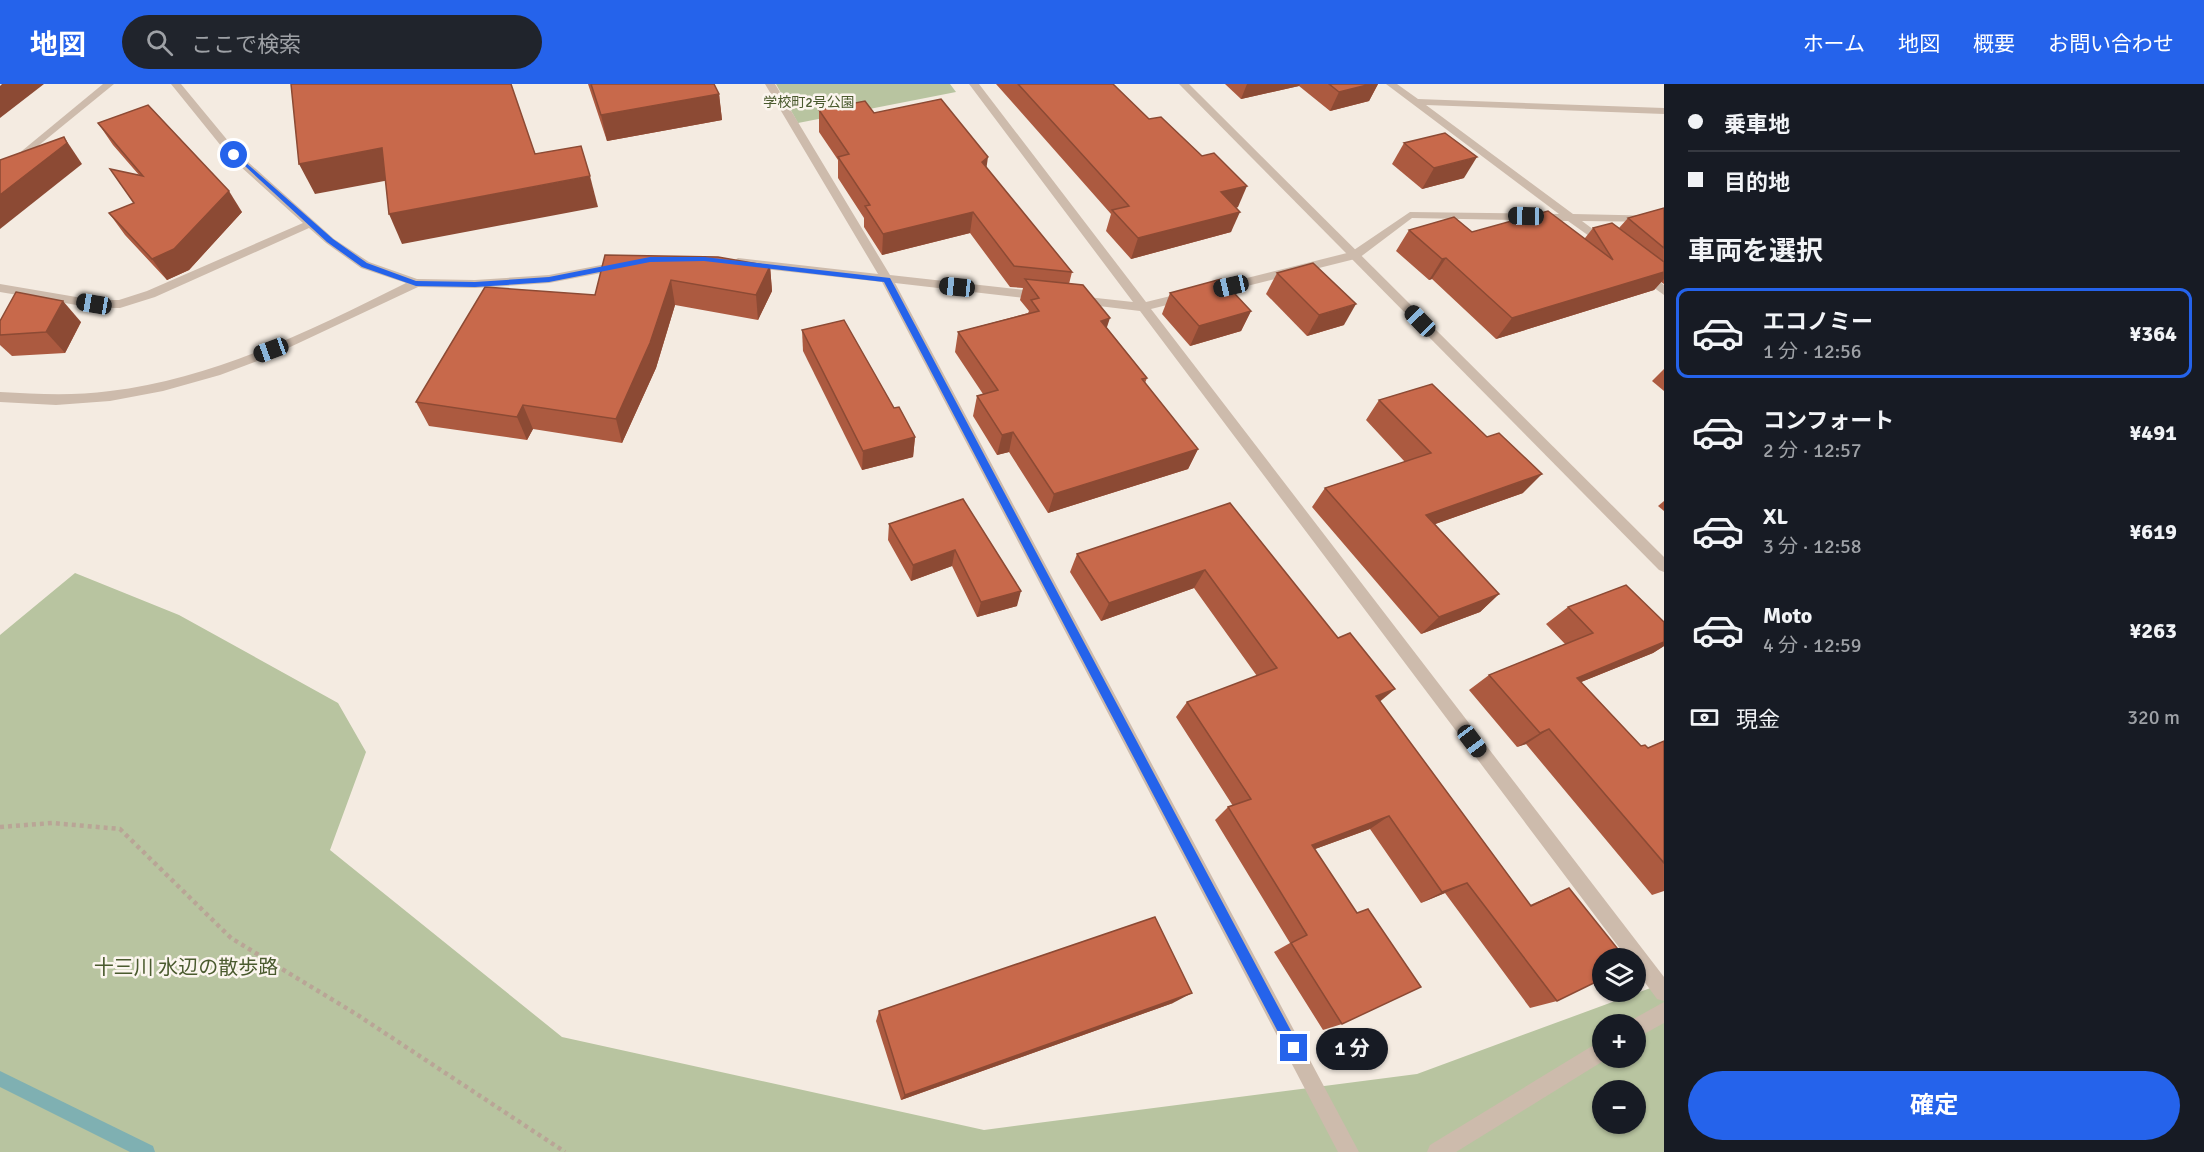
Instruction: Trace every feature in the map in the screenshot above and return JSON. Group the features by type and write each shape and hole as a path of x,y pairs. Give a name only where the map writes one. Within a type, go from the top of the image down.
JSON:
{"street":[{"path":"0,174 109,84"},
{"path":"176,84 234,155 310,224 365,265 416,283 475,284 549,279 639,262"},
{"path":"771,84 887,280 1349,1152"},
{"path":"974,84 1664,992"},
{"path":"1184,84 1664,566"},
{"path":"1391,84 1572,217 1618,254"},
{"path":"1414,102 1664,111"},
{"path":"726,261 1143,306 1355,255 1410,215 1664,219"},
{"path":"0,288 94,304 120,304 151,294 310,224"},
{"path":"1636,269 1664,291"},
{"path":"0,397 33,401 113,397 172,386 311,335 416,283"},
{"path":"1646,1023 1664,1012"},
{"path":"1437,1152 1592,1056"}],"path":[{"path":"0,827 52,823 120,829 231,938 356,1014 565,1152"}],"green space":[{"name":"学校町2号公園","path":"776,84 950,84 956,92 798,123"},
{"name":"十三川 水辺の散歩路","path":"75,573 179,615 338,703 366,752 330,850 562,1037 984,1130 1417,1074 1612,1002 1646,1002 1646,990 1664,983 1664,1152 0,1152 0,635"}],"building":[{"path":"291,84 511,84 535,154 581,146 590,176 389,214 382,148 299,164"},
{"path":"591,84 714,84 719,94 601,115"},
{"path":"1018,84 1113,84 1149,119 1161,117 1202,156 1214,153 1247,186 1221,192 1240,212 1138,238 1112,210 1129,206"},
{"path":"1329,84 1371,84 1339,92"},
{"path":"941,99 988,157 982,162 1072,272 1014,266 973,212 883,234 865,206 870,205 838,157 849,154 819,110 865,101 874,113"},
{"path":"148,105 229,191 174,249 152,259 109,213 134,203 110,169 143,176 98,123"},
{"path":"1445,133 1477,157 1434,168 1404,143"},
{"path":"64,137 67,143 0,195 0,160"},
{"path":"1664,208 1664,248 1628,218"},
{"path":"1548,211 1613,260 1593,228 1612,223 1664,262 1664,272 1512,318 1446,258 1442,259 1409,230 1454,217 1472,232"},
{"path":"605,255 718,257 770,266 756,295 671,280 650,343 616,419 523,405 517,417 416,402 485,287 595,295"},
{"path":"1313,263 1356,304 1319,315 1277,273"},
{"path":"1025,279 1083,285 1110,318 1101,321 1147,378 1142,379 1198,449 1054,494 1013,432 1002,435 977,396 998,390 958,332 1039,311 1031,300 1039,298"},
{"path":"1221,279 1251,311 1199,326 1170,293"},
{"path":"16,292 63,301 46,332 0,335 0,321"},
{"path":"844,320 894,408 899,407 915,437 863,451 802,330"},
{"path":"1432,384 1487,437 1499,433 1542,474 1426,515 1499,594 1439,617 1325,488 1431,453 1379,400"},
{"path":"963,499 1021,591 981,602 955,550 913,565 889,524"},
{"path":"1230,503 1338,638 1350,633 1395,689 1376,696 1531,906 1569,888 1617,948 1592,948 1592,984 1557,1001 1467,883 1442,892 1389,816 1312,845 1357,913 1368,909 1421,987 1342,1024 1291,943 1307,935 1228,807 1251,799 1187,702 1277,668 1205,570 1109,603 1077,554"},
{"path":"1626,585 1664,622 1664,642 1577,678 1641,746 1645,745 1648,748 1664,741 1664,863 1549,729 1540,733 1489,675 1593,633 1568,607"},
{"path":"1155,917 1192,993 905,1095 879,1011"}],"waterway":[{"path":"0,1079 147,1152"}],"route":[{"path":"234,155 330,241 365,265 416,283 475,284 549,279 650,259 704,259 887,280 1294,1048"}]}
